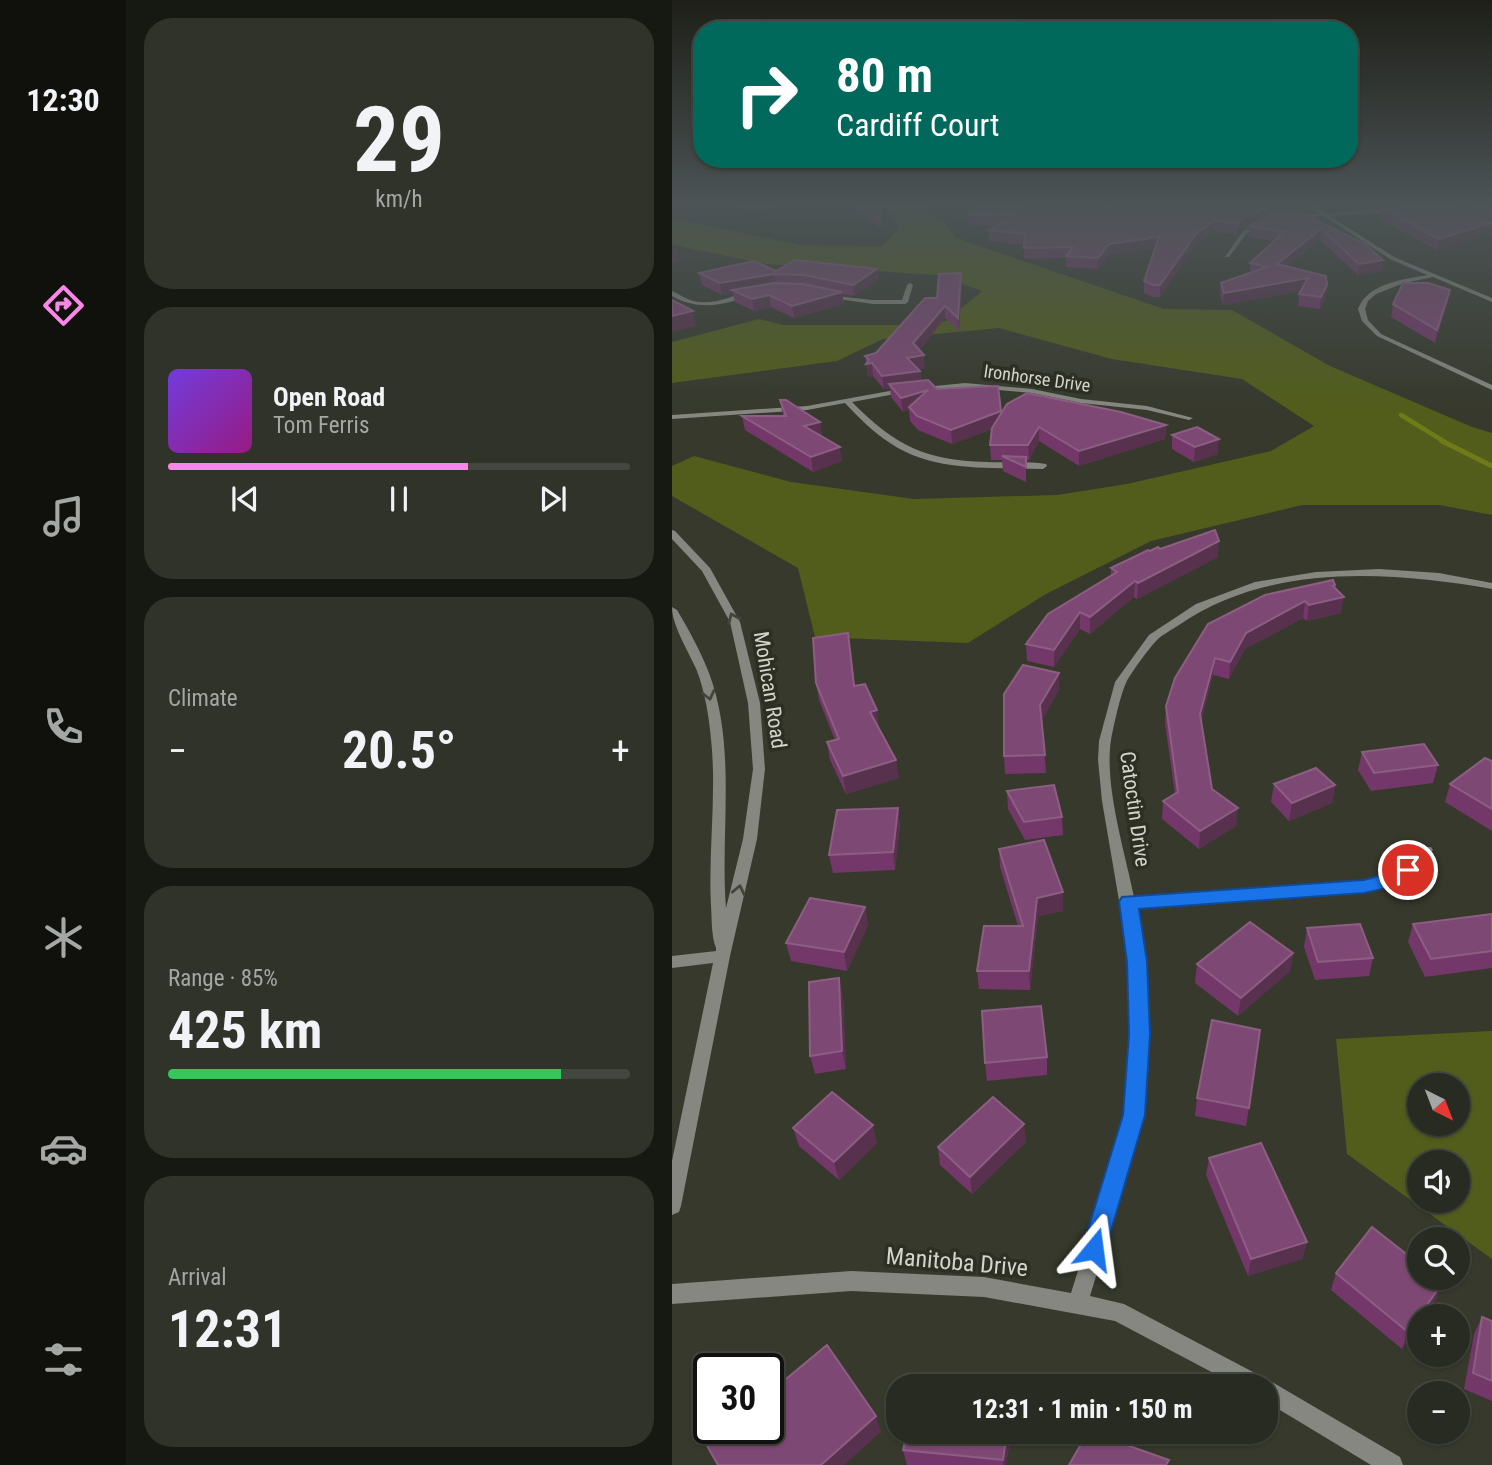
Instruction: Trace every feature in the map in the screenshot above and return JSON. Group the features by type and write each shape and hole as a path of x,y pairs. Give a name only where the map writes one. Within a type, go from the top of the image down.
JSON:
{"street":[{"path":"1423,272 1492,300"},
{"path":"1431,276 1373,292 1361,305 1360,312 1364,322 1379,335 1492,388"},
{"path":"819,295 853,301 905,302 910,285"},
{"path":"672,293 688,304 700,305 763,291"},
{"name":"Ironhorse Drive","path":"672,417 772,412 932,386 988,385 1081,401 1147,408 1189,418"},
{"path":"847,401 885,436 923,457 949,463 1042,466"},
{"name":"Mohican Road","path":"672,533 706,570 736,622 754,703 760,769 750,839 722,956 672,1206"},
{"name":"Catoctin Drive","path":"1078,1302 1134,1115 1139,1034 1137,962 1117,851 1106,773 1105,742 1110,709 1121,683 1135,660 1156,638 1184,617 1217,598 1246,587 1310,574 1344,572 1409,573 1492,586"},
{"name":"Mohican Road","path":"672,610 697,658 717,726 722,775 718,878 722,956"},
{"path":"1128,902 1364,886 1388,880 1408,870 1426,850"},
{"path":"672,962 722,956"},
{"name":"Manitoba Drive","path":"672,1294 889,1281 984,1287 1116,1311 1236,1374"},
{"path":"1278,1398 1392,1465"}],"green space":[{"path":"896,272 1057,272 1164,309 1232,310 1330,366 1492,433 1492,515 1440,505 1302,505 1151,541 1046,594 968,643 815,637 798,568 672,496 672,466 694,456 791,482 914,499 1057,495 1127,484 1271,451 1314,426 1242,379 1112,359 999,328 883,339 837,361 672,383 672,342 759,319 783,325 911,325 946,321 982,291 937,275"},
{"path":"1492,1031 1492,1259 1470,1243 1470,1227 1448,1227 1428,1213 1470,1213 1470,1150 1407,1150 1407,1197 1347,1154 1336,1039"}],"building":[{"path":"872,272 853,285 804,275 774,274 720,283 699,273"},
{"path":"1147,272 1169,272 1160,285 1144,281"},
{"path":"1252,272 1311,272 1326,276 1327,285 1321,297 1299,294 1308,278 1224,293 1221,283"},
{"path":"961,273 958,318 945,306 913,343 924,355 907,358 920,371 882,376 872,363 866,364 869,360 865,356 876,353 925,298 937,298 939,274"},
{"path":"774,283 803,284 842,292 792,306 769,295 752,299 732,290"},
{"path":"1403,283 1428,283 1450,290 1437,330 1393,304"},
{"path":"672,300 693,311 672,316"},
{"path":"928,380 937,389 998,386 1001,411 951,430 917,416 909,407 928,390 901,398 889,384"},
{"path":"1027,393 1121,412 1166,425 1079,451 1039,427 1028,445 990,445 992,428 1007,404"},
{"path":"780,400 786,400 820,422 804,426 840,447 811,457 742,416 786,416"},
{"path":"1197,427 1219,439 1195,447 1172,435"},
{"path":"1002,456 1026,457 1026,467"},
{"path":"1215,530 1219,541 1138,583 1135,581 1090,617 1080,612 1054,650 1026,644 1048,614 1117,572 1111,568 1148,550 1158,547 1160,549"},
{"path":"1333,580 1333,586 1344,597 1309,605 1305,601 1246,633 1230,662 1215,658 1200,714 1212,789 1238,808 1200,831 1163,801 1178,792 1166,706 1175,678 1208,624 1265,595"},
{"path":"848,633 854,686 865,684 877,710 870,712 896,760 843,776 827,742 839,739 816,683 813,638"},
{"path":"1023,665 1059,673 1040,705 1045,755 1004,756 1004,694"},
{"path":"1424,744 1438,765 1374,773 1362,752"},
{"path":"1485,758 1492,761 1492,809 1450,784"},
{"path":"1316,768 1335,785 1292,803 1274,784"},
{"path":"1054,785 1062,817 1024,822 1007,791"},
{"path":"898,808 893,852 829,855 837,810"},
{"path":"1044,840 1063,892 1037,898 1029,971 977,971 984,926 1023,926 999,849"},
{"path":"810,898 865,907 844,952 786,943"},
{"path":"1492,914 1492,951 1431,959 1413,924"},
{"path":"1250,922 1293,953 1241,998 1197,964"},
{"path":"1360,924 1373,958 1318,962 1307,928"},
{"path":"839,978 842,1051 810,1056 809,982"},
{"path":"1041,1006 1047,1057 985,1063 982,1011"},
{"path":"1212,1020 1260,1030 1249,1108 1197,1098"},
{"path":"832,1092 873,1125 834,1162 793,1128"},
{"path":"993,1097 1024,1124 970,1177 938,1147"},
{"path":"1261,1143 1307,1242 1251,1259 1209,1158"},
{"path":"1372,1227 1407,1255 1407,1290 1437,1290 1428,1304 1407,1304 1407,1331 1336,1273"},
{"path":"1482,1317 1492,1321 1492,1381 1473,1373"},
{"path":"827,1345 876,1416 821,1465 718,1465 706,1444 784,1444 784,1381"},
{"path":"904,1444 1005,1444 1003,1460 903,1450"},
{"path":"1081,1444 1124,1444 1169,1460 1166,1465 1069,1465"}],"waterway":[{"path":"1401,415 1445,442"},
{"path":"1442,441 1492,466"}],"route":[{"path":"1094,1249 1134,1115 1139,1034 1137,962 1128,902 1364,886 1388,880 1408,870"}]}
